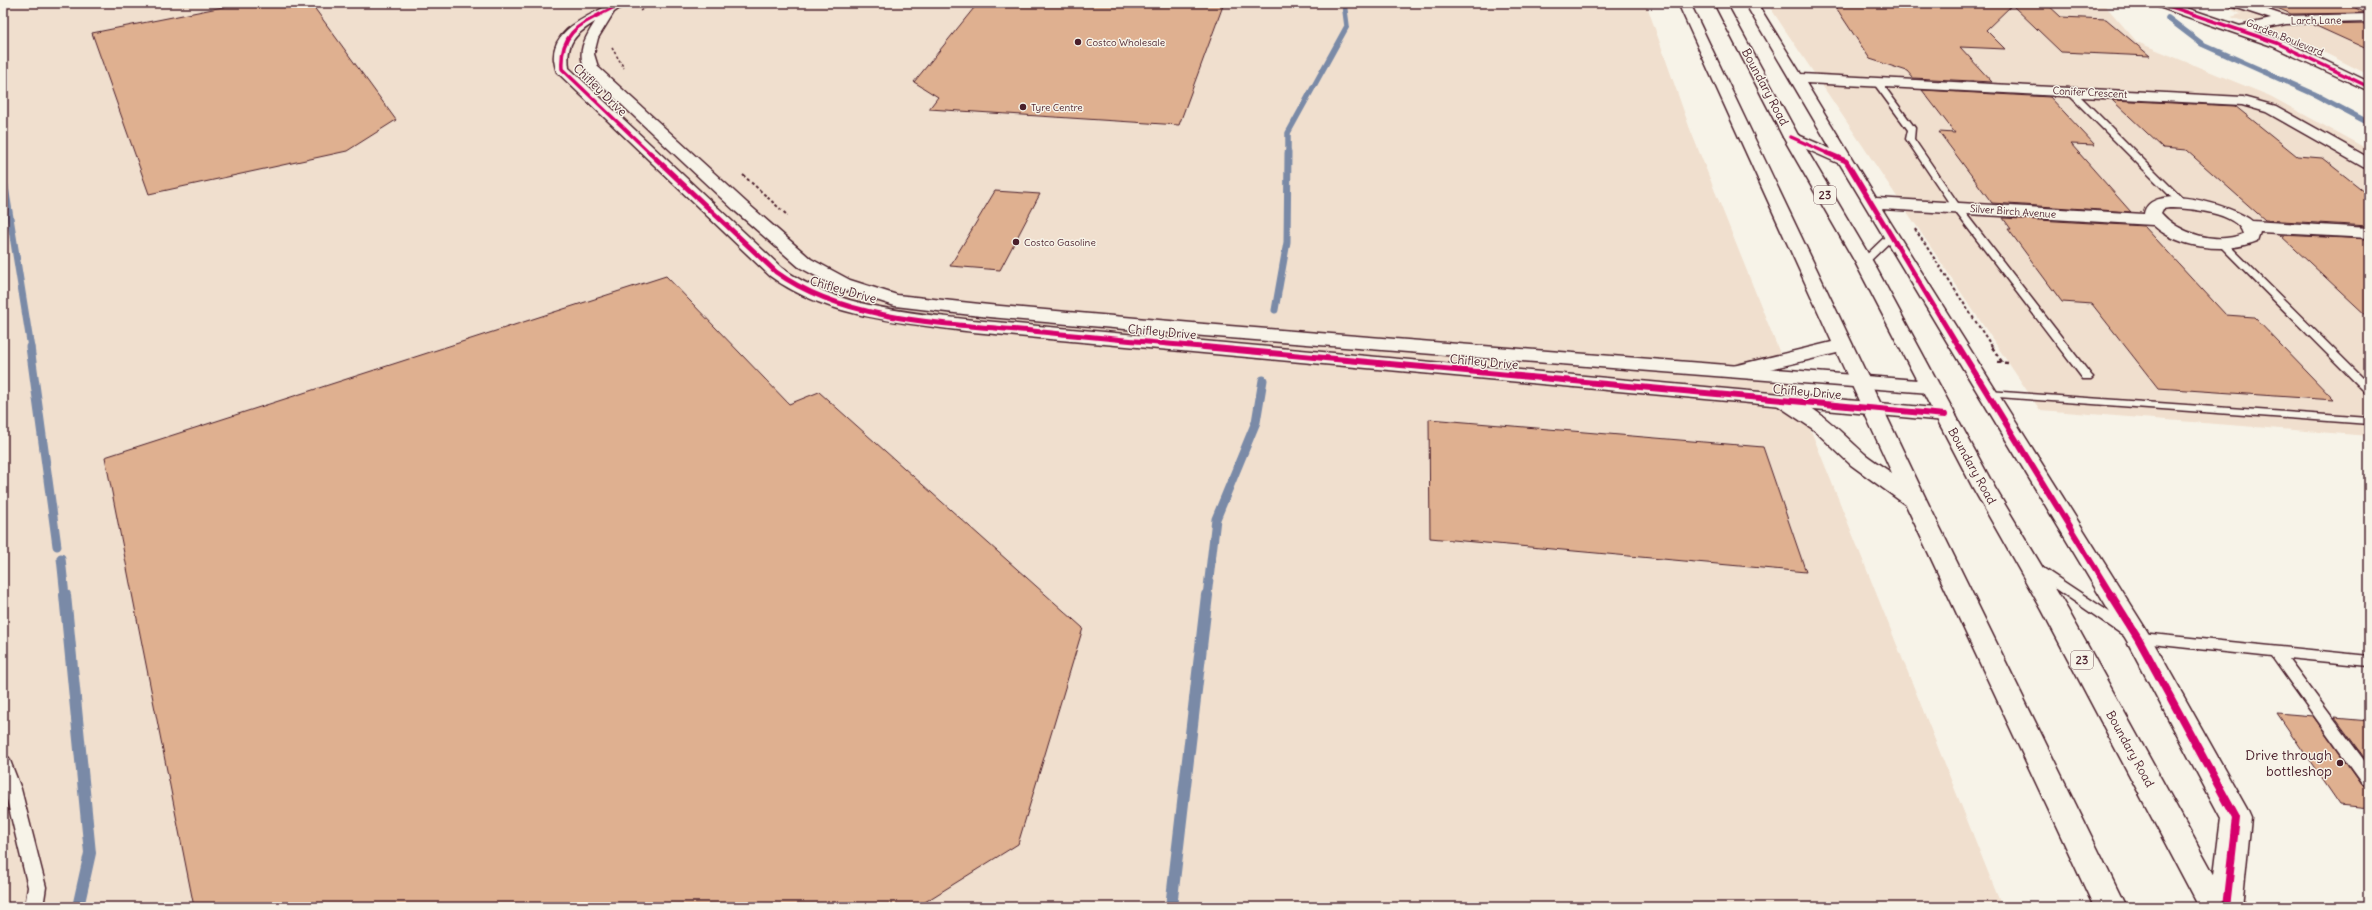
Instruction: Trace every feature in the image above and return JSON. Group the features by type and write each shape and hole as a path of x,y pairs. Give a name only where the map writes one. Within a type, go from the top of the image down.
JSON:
{"street":[{"path":"1684,3 1842,345 1861,381 1916,500 2110,907"},
{"name":"Boundary Road","path":"1720,3 1791,137 1864,262 1944,415 2054,610 2216,907"},
{"path":"1751,3 1870,203 2138,638 2236,818 2226,907"},
{"path":"2235,3 2286,20"},
{"name":"Garden Boulevard","path":"2162,4 2284,46 2369,86"},
{"name":"Chifley Drive","path":"615,7 592,38 587,54 592,69 741,207 805,263 844,284 895,300 989,311 1930,387"},
{"name":"Chifley Drive","path":"615,7 588,21 565,40 561,53 562,69 776,272 798,287 840,302 902,317 973,326 1944,415"},
{"name":"Larch Lane","path":"2239,30 2286,20 2369,18"},
{"name":"Conifer Crescent","path":"1795,78 2070,91 2144,98 2226,99 2258,104 2369,164"},
{"path":"1791,137 1846,161"},
{"name":"Silver Birch Avenue","path":"1870,203 2156,220"},
{"path":"2182,203 2227,213 2248,226 2252,232 2251,237 2245,241 2222,243 2191,238 2176,232 2156,220 2152,214 2153,209 2158,205 2182,203"},
{"path":"2248,226 2369,233"},
{"path":"1736,371 1776,360 1819,353 1842,345"},
{"path":"1784,401 1821,424 1859,460 1916,500"}],"lane":[{"path":"1876,81 1912,130 1910,140 1957,208 2087,377"},
{"path":"2070,91 2182,203"},
{"path":"1864,262 1891,236"},
{"path":"2222,243 2369,390"},
{"path":"1988,394 2369,421"},
{"path":"2025,560 2138,638 2369,661"},
{"path":"2276,652 2369,779"},
{"path":"3,762 13,789 37,887 34,907"}],"path":[{"path":"638,12 651,3"},
{"path":"611,45 626,72"},
{"path":"741,174 792,219"},
{"path":"1900,205 2003,362"}],"shaded area":[{"path":"3,3 1646,3 1690,129 2002,907 3,907"},
{"path":"1767,3 2103,3 2137,42 2270,96 2369,150 2369,436 2040,410"},
{"path":"2217,3 2369,3 2369,75 2299,40 2231,17 2241,14"}],"building":[{"name":"Costco Wholesale","path":"978,3 1224,3 1179,125 929,109 938,97 914,82"},
{"path":"1833,3 2046,3 2061,17 2106,19 2150,56 2061,52 2012,5 1986,30 2005,49 1960,47 1992,82 1913,78 1907,71 1870,59"},
{"path":"2266,3 2345,3 2366,13 2291,14"},
{"path":"238,4 313,6 396,120 347,151 149,194 92,33"},
{"path":"2369,24 2369,50 2314,25"},
{"path":"1922,90 2050,97 2095,145 2071,144 2131,212 1992,203 1939,132 1955,133"},
{"path":"2112,100 2235,106 2297,156 2322,158 2369,195 2369,226 2265,220 2186,150 2163,148"},
{"path":"995,191 1040,194 1000,270 950,266"},
{"path":"2003,218 2144,226 2226,315 2254,317 2334,400 2158,388 2092,304 2062,302 2008,229 2011,229"},
{"path":"2280,235 2369,239 2369,318"},
{"path":"666,276 789,404 819,392 1083,628 1018,844 917,907 194,907 105,457"},
{"path":"1429,419 1763,447 1806,572 1430,538"},
{"name":"Drive through bottleshop","path":"2277,713 2313,716 2362,785 2369,786 2369,808 2340,805"},
{"path":"2335,718 2369,721 2369,764"}],"waterway":[{"path":"1288,153 1288,133 1347,26 1344,3"},
{"path":"2168,18 2202,44 2314,94 2369,123"},
{"path":"1275,310 1287,242 1288,153"},
{"path":"3,174 31,348"},
{"path":"30,347 57,546"},
{"path":"1207,596 1216,519 1256,422 1263,380"},
{"path":"61,558 65,596"},
{"path":"65,595 90,853 78,907"},
{"path":"1171,907 1207,595"}],"cycle path":[{"path":"621,3 585,23 569,36 563,44 561,53 562,69 776,272 798,287 839,303 884,314 973,326 1945,415"},
{"path":"2169,6 2277,43 2369,87"},
{"path":"1791,137 1846,161 1870,203 2138,638 2236,818 2226,907"}],"place":[{"name":"Costco Wholesale","path":"1078,42"},
{"name":"Tyre Centre","path":"1023,107"},
{"name":"Costco Gasoline","path":"1016,242"},
{"name":"Drive through bottleshop","path":"2340,763"}]}
